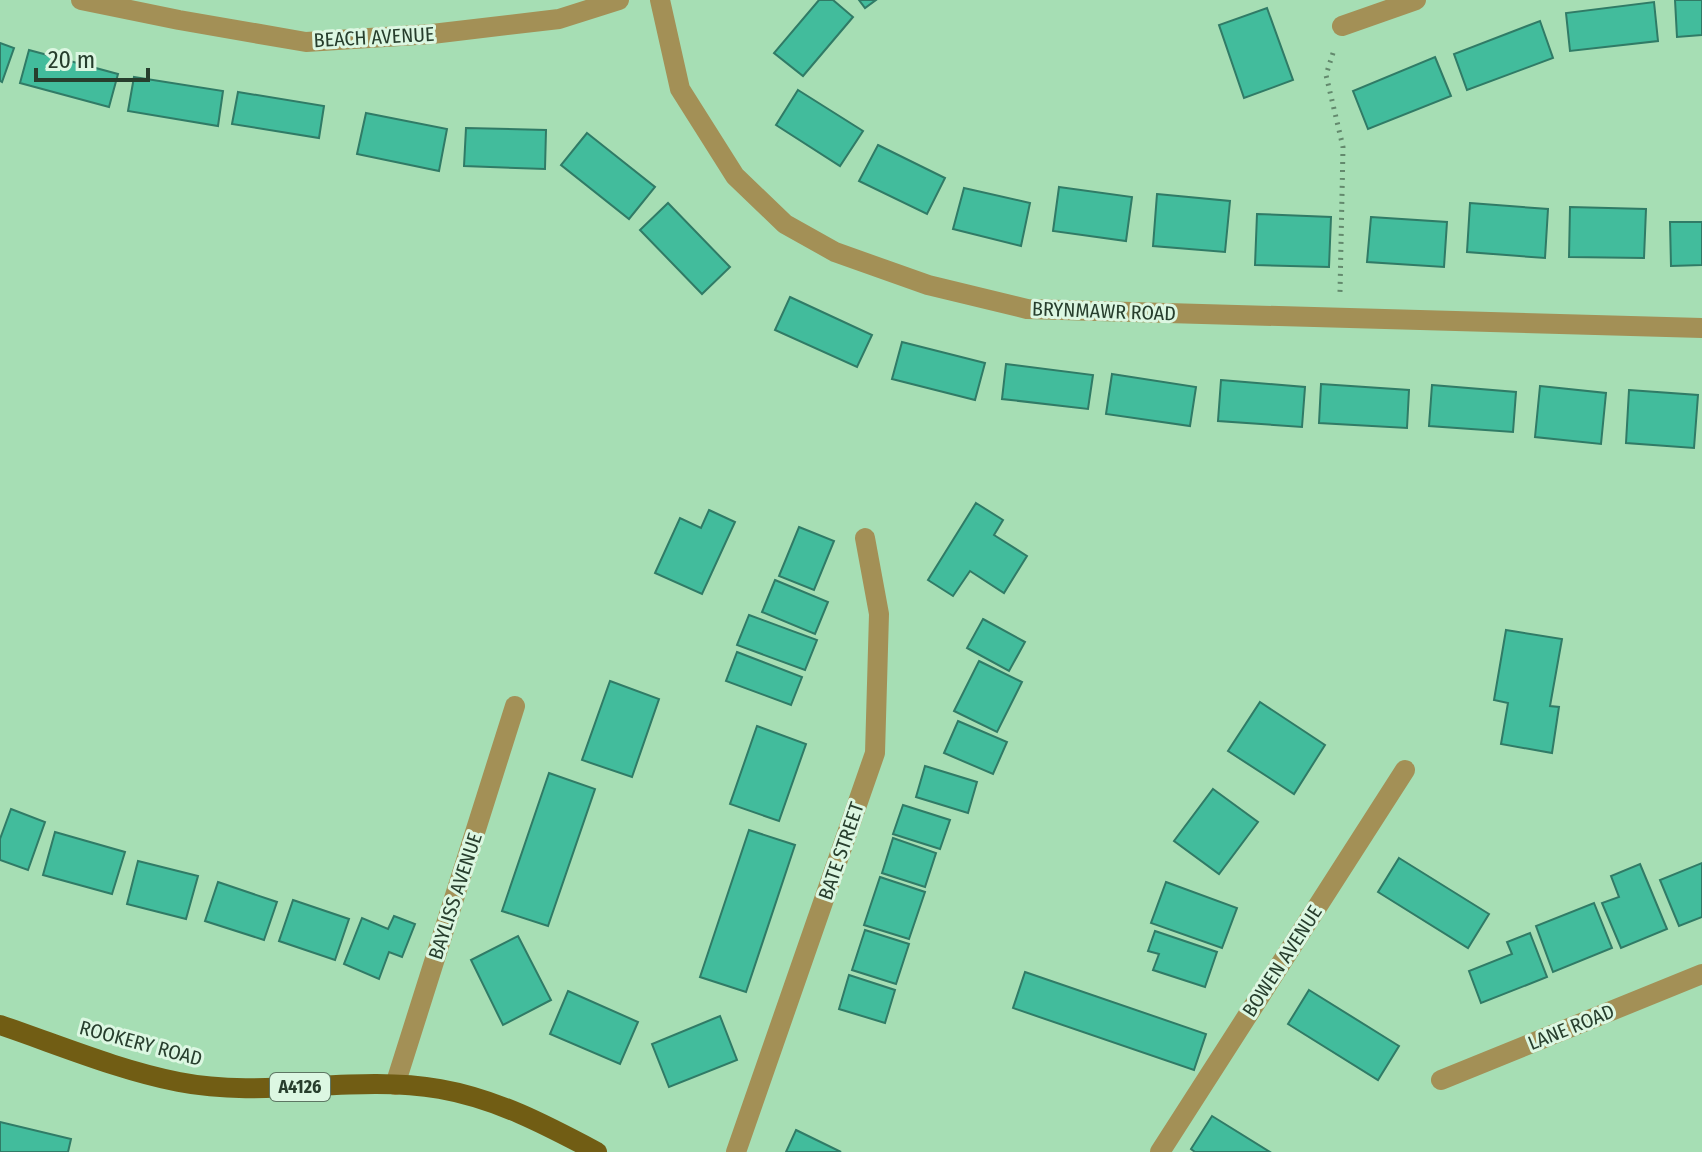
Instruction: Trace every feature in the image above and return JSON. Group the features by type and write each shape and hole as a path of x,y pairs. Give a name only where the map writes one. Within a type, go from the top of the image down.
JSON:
{"main road":[{"name":"ROOKERY ROAD","path":"0,1025 180,1083 242,1087 395,1085 439,1089 488,1100 539,1121 597,1152"}],"street":[{"name":"BEACH AVENUE","path":"81,0 306,42 432,34 559,19 619,0"},
{"name":"BRYNMAWR ROAD","path":"660,0 680,89 735,176 785,224 835,252 928,285 1027,309 1702,328"},
{"path":"1342,26 1416,0"},
{"name":"BATE STREET","path":"736,1152 875,753 879,614 865,538"},
{"name":"BAYLISS AVENUE","path":"395,1085 515,706"},
{"name":"BOWEN AVENUE","path":"1160,1152 1405,770"},
{"name":"LANE ROAD","path":"1441,1080 1702,974"}],"path":[{"path":"1339,318 1343,147 1326,75 1342,26"}],"building":[{"path":"819,0 833,0 853,17 803,76 774,53"},
{"path":"859,0 876,0 865,8"},
{"path":"1675,0 1702,0 1702,35 1677,37"},
{"path":"1654,2 1658,41 1570,51 1566,13"},
{"path":"1267,8 1293,80 1244,98 1219,25"},
{"path":"1540,21 1553,58 1467,90 1454,54"},
{"path":"0,43 14,48 2,82 0,81"},
{"path":"29,50 118,74 109,107 20,83"},
{"path":"1435,57 1451,96 1368,129 1353,91"},
{"path":"134,77 223,91 218,126 128,111"},
{"path":"798,90 863,131 840,166 776,125"},
{"path":"238,92 324,106 319,138 232,124"},
{"path":"366,113 447,129 439,171 357,154"},
{"path":"466,128 546,130 545,169 464,166"},
{"path":"587,133 655,187 629,219 561,165"},
{"path":"878,145 945,178 927,214 859,181"},
{"path":"1059,187 1132,197 1126,241 1053,231"},
{"path":"964,188 1030,203 1021,246 953,229"},
{"path":"1157,194 1230,201 1225,252 1153,246"},
{"path":"668,203 730,267 702,294 640,230"},
{"path":"1470,203 1548,209 1545,258 1467,252"},
{"path":"1570,207 1646,209 1644,258 1569,257"},
{"path":"1257,214 1331,217 1329,267 1255,265"},
{"path":"1371,217 1447,222 1444,267 1367,262"},
{"path":"1670,222 1702,222 1702,265 1671,266"},
{"path":"790,297 872,335 857,367 775,330"},
{"path":"902,342 985,363 975,400 892,379"},
{"path":"1006,364 1093,375 1088,409 1002,399"},
{"path":"1112,374 1196,387 1190,426 1106,414"},
{"path":"1221,380 1305,387 1302,427 1218,421"},
{"path":"1321,384 1409,390 1407,428 1319,423"},
{"path":"1432,385 1516,392 1513,432 1429,426"},
{"path":"1540,386 1606,393 1601,444 1535,437"},
{"path":"1629,390 1698,395 1694,448 1626,443"},
{"path":"976,503 1003,520 994,535 1027,556 1004,593 970,571 953,596 928,580"},
{"path":"709,510 735,522 702,594 655,573 680,518 701,528"},
{"path":"799,527 834,541 814,590 779,576"},
{"path":"775,580 828,602 815,634 762,612"},
{"path":"749,615 817,640 805,670 737,645"},
{"path":"983,619 1025,642 1009,671 967,648"},
{"path":"1506,630 1562,639 1550,706 1559,707 1552,753 1501,744 1508,703 1494,700"},
{"path":"737,652 802,677 791,705 726,681"},
{"path":"979,661 1022,682 997,732 954,711"},
{"path":"610,681 659,699 632,777 582,760"},
{"path":"1260,702 1325,745 1294,794 1228,751"},
{"path":"958,721 1007,742 993,774 944,753"},
{"path":"757,726 806,744 779,821 730,804"},
{"path":"925,766 977,782 968,813 916,797"},
{"path":"549,773 595,789 548,926 502,911"},
{"path":"1213,789 1258,822 1219,874 1174,841"},
{"path":"903,805 950,820 940,849 893,834"},
{"path":"11,809 45,822 28,870 0,860 0,839"},
{"path":"749,830 795,845 746,992 700,977"},
{"path":"55,832 125,852 112,894 43,875"},
{"path":"893,838 936,853 925,887 882,873"},
{"path":"1399,858 1489,914 1468,948 1378,892"},
{"path":"138,861 198,876 186,919 127,904"},
{"path":"1702,863 1702,917 1679,926 1660,880"},
{"path":"1640,864 1667,929 1621,948 1602,903 1619,897 1611,876"},
{"path":"880,877 925,892 909,939 864,925"},
{"path":"218,882 277,902 264,940 205,921"},
{"path":"1166,882 1237,908 1222,948 1151,923"},
{"path":"293,900 349,919 335,960 279,941"},
{"path":"1594,903 1612,948 1553,972 1536,926"},
{"path":"394,916 415,924 402,957 389,952 379,979 344,964 362,918 388,929"},
{"path":"865,930 909,944 896,984 852,970"},
{"path":"1155,931 1217,952 1205,987 1153,970 1159,954 1148,951"},
{"path":"1530,933 1547,977 1481,1003 1469,971 1512,954 1507,942"},
{"path":"518,936 551,1000 503,1025 471,960"},
{"path":"1025,972 1206,1034 1194,1070 1013,1008"},
{"path":"849,975 895,990 885,1023 839,1009"},
{"path":"1309,990 1399,1046 1378,1080 1288,1024"},
{"path":"568,991 638,1022 620,1064 550,1034"},
{"path":"720,1016 737,1060 669,1087 652,1044"},
{"path":"1212,1116 1270,1152 1195,1152 1191,1149"},
{"path":"0,1122 71,1139 68,1152 0,1152"},
{"path":"796,1130 841,1152 786,1152"}]}
